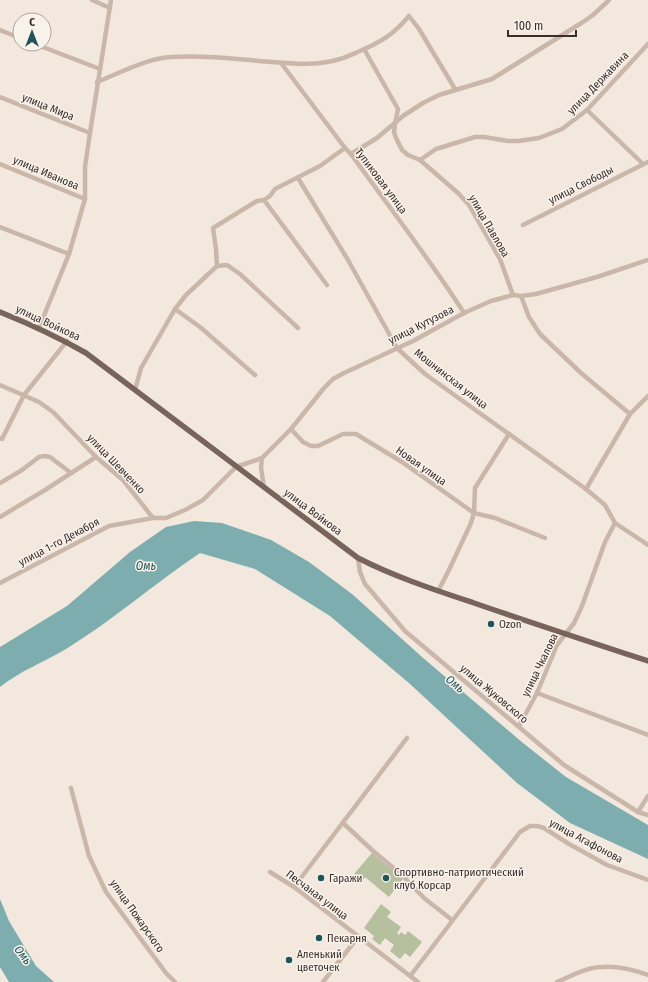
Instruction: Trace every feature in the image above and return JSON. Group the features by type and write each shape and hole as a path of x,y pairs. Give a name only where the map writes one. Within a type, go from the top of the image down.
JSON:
{"main road":[{"name":"улица Войкова","path":"0,312 67,341 86,353 358,558 384,571 438,591 648,661"}],"street":[{"path":"92,0 110,8"},
{"path":"39,328 69,254 85,200 85,167 97,82 111,0"},
{"path":"351,154 395,124 403,116 438,95 492,79 583,22 609,0"},
{"path":"97,82 142,63 169,57 187,56 280,63 323,63 341,59 390,36 409,16 419,29 455,89"},
{"path":"0,30 12,35"},
{"name":"улица Державина","path":"420,160 436,148 475,137 518,141 550,135 571,123 587,110 648,44"},
{"path":"364,49 398,109 395,124"},
{"path":"52,51 100,69"},
{"name":"Тупиковая улица","path":"280,63 351,154 440,276 464,314"},
{"name":"улица Мира","path":"0,97 90,133"},
{"path":"587,110 642,164"},
{"name":"улица Павлова","path":"395,124 396,138 402,150 408,155 420,160 458,192 469,205 500,260 513,295"},
{"path":"217,266 213,228 257,202 264,200 270,196 275,189 320,166 345,148"},
{"name":"улица Свободы","path":"523,225 648,162"},
{"name":"улица Иванова","path":"0,164 85,200"},
{"name":"Мошнинская улица","path":"298,178 348,260 397,348 425,374 586,490 605,505 615,523 648,545"},
{"path":"264,200 327,285"},
{"path":"0,227 69,254"},
{"name":"улица Кутузова","path":"236,467 262,458 291,429 324,388 333,379 344,373 413,342 491,300 513,295 521,296 536,294 597,278 648,260"},
{"path":"135,390 141,368 175,310 186,295 217,266 227,265 240,274 298,328"},
{"path":"521,296 529,317 540,334 581,373 630,414"},
{"path":"175,310 200,327 255,375"},
{"path":"0,438 2,439 24,395 67,341"},
{"name":"улица Шевченко","path":"0,385 39,402 53,412 96,457 123,480 153,518"},
{"path":"586,490 630,414 648,396"},
{"name":"Новая улица","path":"291,429 304,442 311,446 318,446 343,434 356,434 402,462 474,513 495,518 545,538"},
{"path":"438,591 471,523 474,513 475,488 509,434"},
{"path":"0,483 22,470 39,457 45,456 50,457 71,473"},
{"path":"0,516 45,490 96,457"},
{"path":"262,458 261,467 264,488"},
{"path":"153,518 166,518 203,500 236,467"},
{"name":"улица 1-го Декабря","path":"0,583 109,526 153,518"},
{"name":"улица Чкалова","path":"519,726 537,693 557,645 574,623 582,606 604,542 615,523"},
{"name":"улица Жуковского","path":"358,558 360,572 366,584 405,631 564,764 638,812 648,815"},
{"path":"537,693 648,734"},
{"path":"294,887 407,738"},
{"name":"улица Пожарского","path":"71,788 89,856 106,892 166,973 175,982"},
{"path":"638,812 648,796"},
{"path":"343,823 404,877 424,898 452,920 411,975"},
{"name":"улица Агафонова","path":"452,920 520,832 530,826 544,828 607,865 648,880"},
{"name":"Песчаная улица","path":"270,872 294,887 358,937 411,975 418,982"},
{"path":"323,982 358,937"},
{"path":"557,982 600,966 617,967 648,975"}],"green space":[{"path":"372,853 403,879 389,897 365,877 362,881 354,874"},
{"path":"381,904 391,912 387,917 401,927 397,933 399,935 401,932 405,935 408,931 422,942 410,957 405,953 400,959 390,951 394,945 385,938 380,945 372,939 374,936 364,928"}],"water":[{"name":"Омь","path":"194,521 222,523 271,540 309,562 352,594 422,657 523,743 566,777 648,825 648,859 570,823 517,783 410,684 330,616 255,569 200,553 83,638 16,676 0,687 0,647 67,606 130,552 166,527"},
{"name":"Омь","path":"0,899 9,921 36,966 54,982 9,982 0,967"}],"place":[{"name":"Ozon","path":"491,624"},
{"name":"Гаражи","path":"321,878"},
{"name":"Спортивно-патриотический клуб Корсар","path":"386,878"},
{"name":"Пекарня","path":"319,938"},
{"name":"Аленький цветочек","path":"289,960"}]}
